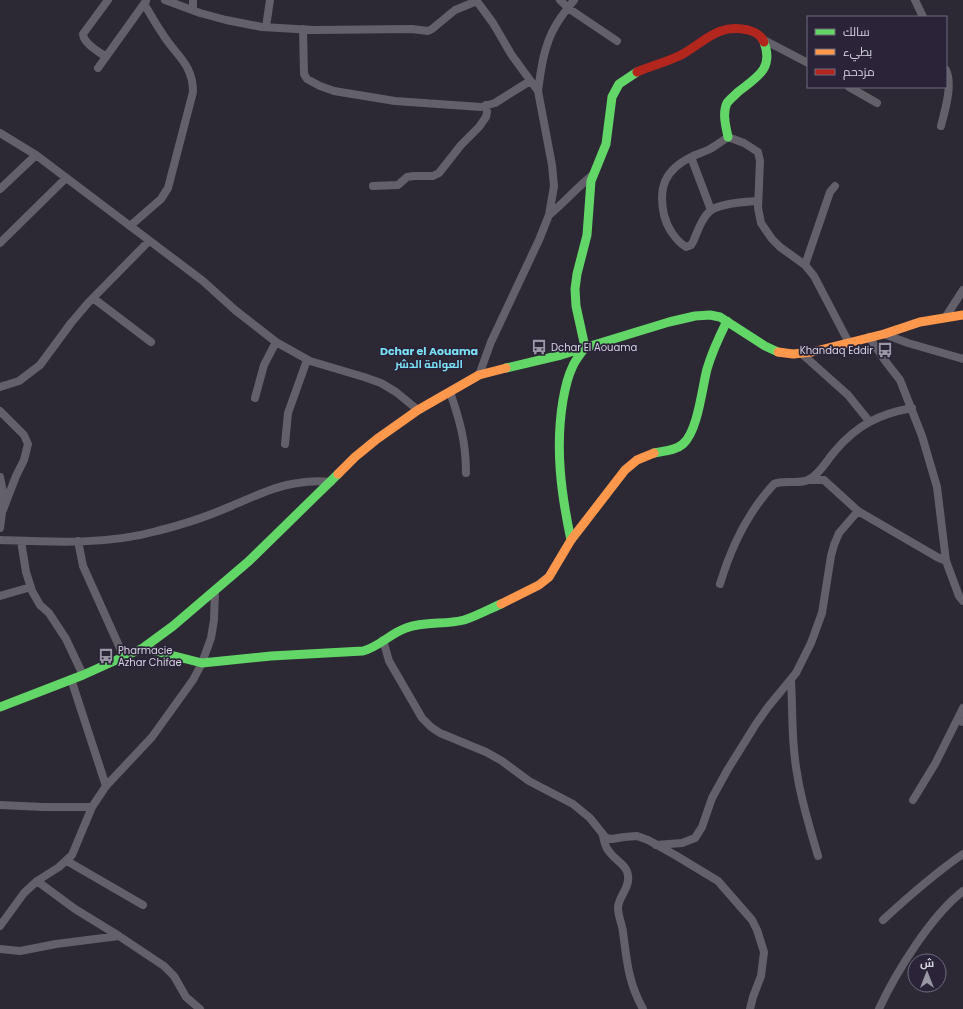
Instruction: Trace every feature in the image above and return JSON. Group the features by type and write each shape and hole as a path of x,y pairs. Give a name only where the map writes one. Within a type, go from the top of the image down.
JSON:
{"street":[{"path":"106,57 91,46 84,38 83,34 108,0"},
{"path":"165,0 226,20 266,27 303,29 412,29 428,31 437,26 455,10 476,0 538,91"},
{"path":"193,0 193,10"},
{"path":"266,27 270,0"},
{"path":"560,0 568,8 618,41"},
{"path":"478,375 491,342 540,240 549,215 554,186 552,166 538,91 543,58 548,41 556,25 574,0"},
{"path":"915,0 923,16"},
{"path":"98,68 145,2 162,34 188,70 193,81 193,92 168,188 161,199 130,226"},
{"path":"571,540 559,467 558,434 567,383 573,365 585,347 578,311 576,282 585,247 590,190 594,174 606,145 612,97 619,84 627,78 644,69 682,54 710,35 726,28 735,28 753,32 762,37 764,40 807,62"},
{"path":"303,29 304,74 307,80 334,91 395,101 480,107 494,103 530,80"},
{"path":"728,137 726,117 728,104 732,97 758,75 766,66 769,57 764,40"},
{"path":"941,126 949,87 947,73"},
{"path":"851,88 877,103"},
{"path":"373,186 398,185 407,177 424,175 433,176 439,173 486,117 486,105"},
{"path":"0,134 36,156 203,281 235,310 276,342 307,360 329,368 364,377 380,384 396,392 418,410"},
{"path":"728,137 710,149 691,157 672,170 666,179 662,188 661,198 665,218 670,229 682,245 688,247 693,242 705,217 711,210 720,206 758,201"},
{"path":"728,137 744,143 758,152 760,161 758,201 764,228 780,247 805,265 814,276 850,342"},
{"path":"0,189 36,156"},
{"path":"691,157 711,210"},
{"path":"549,215 568,199 577,187 594,174"},
{"path":"0,243 66,178"},
{"path":"805,265 830,192 835,186"},
{"path":"0,387 19,382 40,365 71,323 93,298 149,241"},
{"path":"945,318 963,290"},
{"path":"93,298 151,342"},
{"path":"0,707 83,675 143,648 173,626 249,561 283,526 377,439 418,410 478,375 561,355 669,322 695,316 710,315 720,317 765,346 778,352 793,354 884,334 920,322 963,315"},
{"path":"143,648 202,664 271,656 355,653 370,649 383,640 406,628 424,624 463,620 477,615 540,585 549,577 571,540 625,470 637,460 649,454 674,449 683,444 686,440 696,416 707,370 716,342 727,321"},
{"path":"884,334 908,343 963,359"},
{"path":"869,337 900,380 912,408 937,487 946,561 959,596 963,601"},
{"path":"255,398 264,365 276,342"},
{"path":"801,353 848,395 869,421"},
{"path":"285,444 288,413 307,360"},
{"path":"450,392 461,424 466,454 466,473"},
{"path":"807,480 816,475 844,441 862,425 894,411 912,408"},
{"path":"0,411 24,435 28,444 24,460 3,510"},
{"path":"0,477 4,497 0,528"},
{"path":"720,584 733,548 751,513 768,490 779,481 824,480 858,511 946,561"},
{"path":"0,540 78,541 121,538 156,532 297,483 331,482"},
{"path":"655,845 682,843 695,838 702,827 712,798 728,769 760,718 791,681 804,660 822,613 826,596 829,564 834,545 839,533 858,511"},
{"path":"21,541 26,572 31,587 40,605 49,613 66,639 83,675"},
{"path":"78,541 84,566 124,657"},
{"path":"0,596 31,587"},
{"path":"0,926 24,893 37,881 67,861 76,847 92,807 106,786 152,737 193,680 202,664 211,638 214,620 215,591"},
{"path":"383,640 389,661 396,674 422,718 431,727 440,733 486,752 502,761 529,781 573,804 590,818 603,836 609,851 620,862 628,875 628,884 618,903 618,915 623,932 629,974 643,1009"},
{"path":"71,679 106,786"},
{"path":"791,681 792,732 796,772 805,814 818,856"},
{"path":"914,800 960,721 963,708"},
{"path":"0,805 92,807"},
{"path":"603,836 612,839 637,836 655,845 718,882 752,920 764,952 761,976 750,1009"},
{"path":"883,920 938,871 963,854"},
{"path":"67,861 142,905"},
{"path":"37,881 75,909 120,936 164,966 174,976 186,997 200,1009"},
{"path":"879,1009 900,969 930,926 955,897 963,891"},
{"path":"0,949 20,951 56,944 120,936"}],"traffic: fast":[{"path":"728,137 725,124 725,111 727,103 762,72 767,59 767,51 764,42"},
{"path":"571,540 562,488 559,436 567,380 575,362 585,347 576,306 575,289 577,274 587,235 591,181 606,144 612,97 619,84 637,72"},
{"path":"506,368 561,355 669,322 695,316 710,315 720,317 765,346 778,352"},
{"path":"654,453 676,448 683,444 688,438 696,420 707,369 727,321"},
{"path":"0,707 83,675 143,648 173,626 249,561 338,474"},
{"path":"143,648 202,663 271,656 363,651 406,628 420,624 464,620 501,604"}],"traffic: slow":[{"path":"778,352 793,354 812,352 884,334 920,322 963,315"},
{"path":"338,474 355,457 377,439 418,410 479,375 506,368"},
{"path":"501,604 539,585 549,577 571,540 625,470 637,460 654,453"}],"traffic: jam":[{"path":"637,72 681,55 712,35 728,29 751,31 760,36 764,42"}],"place":[{"name":"Dchar El Aouama","path":"539,347"},
{"name":"Khandaq Eddir","path":"885,350"},
{"name":"Pharmacie Azhar Chifae","path":"106,656"}],"district":[{"name":"Dchar el Aouama العوامة الدشر","path":"429,357"}]}
